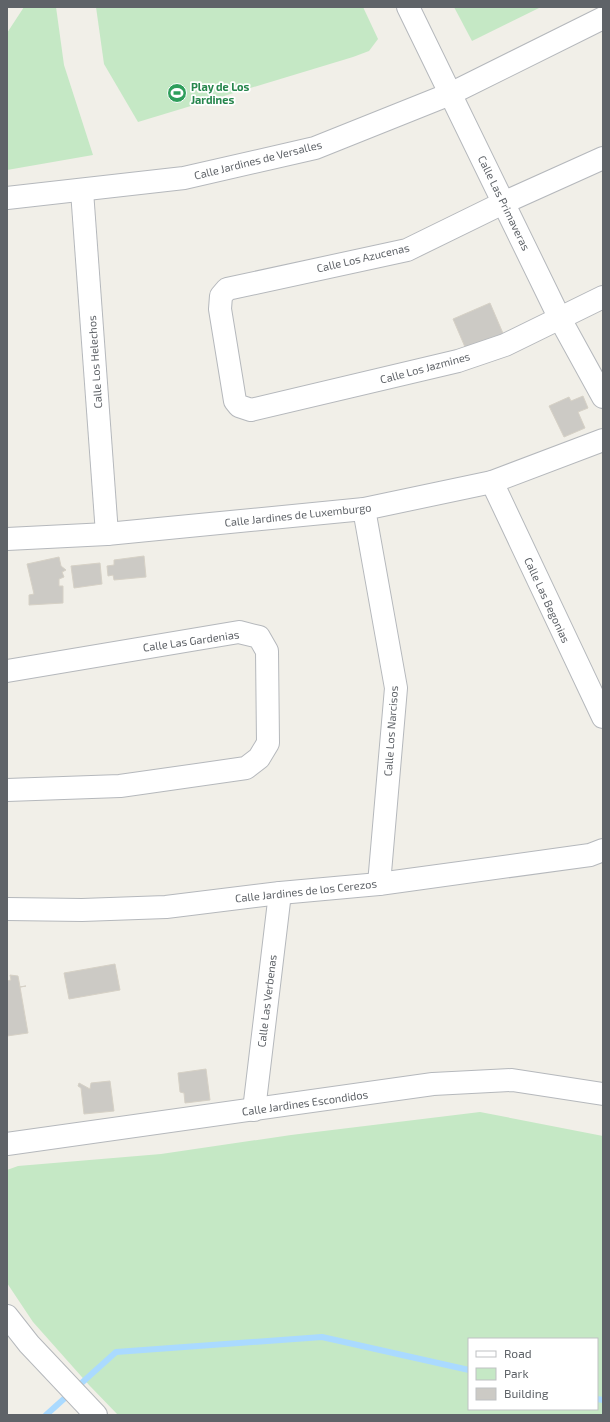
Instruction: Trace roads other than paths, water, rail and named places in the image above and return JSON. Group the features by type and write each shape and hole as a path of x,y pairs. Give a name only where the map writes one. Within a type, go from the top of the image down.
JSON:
{"street":[{"name":"Calle Las Primaveras","path":"408,7 559,317 603,397"},
{"name":"Calle Jardines de Versalles","path":"7,198 82,191 184,178 316,148 450,94 603,18"},
{"name":"Calle Los Azucenas","path":"239,406 235,401 220,309 221,296 227,289 407,250 504,203 603,158"},
{"name":"Calle Los Helechos","path":"82,191 107,534"},
{"name":"Calle Los Jazmines","path":"239,406 251,410 458,360 505,345 559,317 603,297"},
{"name":"Calle Jardines de Luxemburgo","path":"7,539 107,534 364,509 492,482 603,440"},
{"name":"Calle Las Begonias","path":"492,482 603,717"},
{"name":"Calle Los Narcisos","path":"364,509 396,688 379,884"},
{"name":"Calle Las Gardenias","path":"7,671 239,632 259,637 267,651 268,743 259,758 246,768 120,786 7,790"},
{"name":"Calle Jardines de los Cerezos","path":"7,909 82,910 166,907 280,893 379,884 590,855 603,850"},
{"name":"Calle Las Verbenas","path":"254,1110 280,893"},
{"name":"Calle Jardines Escondidos","path":"7,1144 441,1083 512,1080 603,1094"},
{"path":"7,1316 29,1344 96,1415"}],"waterway":[{"path":"46,1415 116,1352 322,1337 468,1370"},
{"path":"598,1399 603,1400"}],"place":[{"name":"Play de Los Jardines","path":"177,93"}]}
